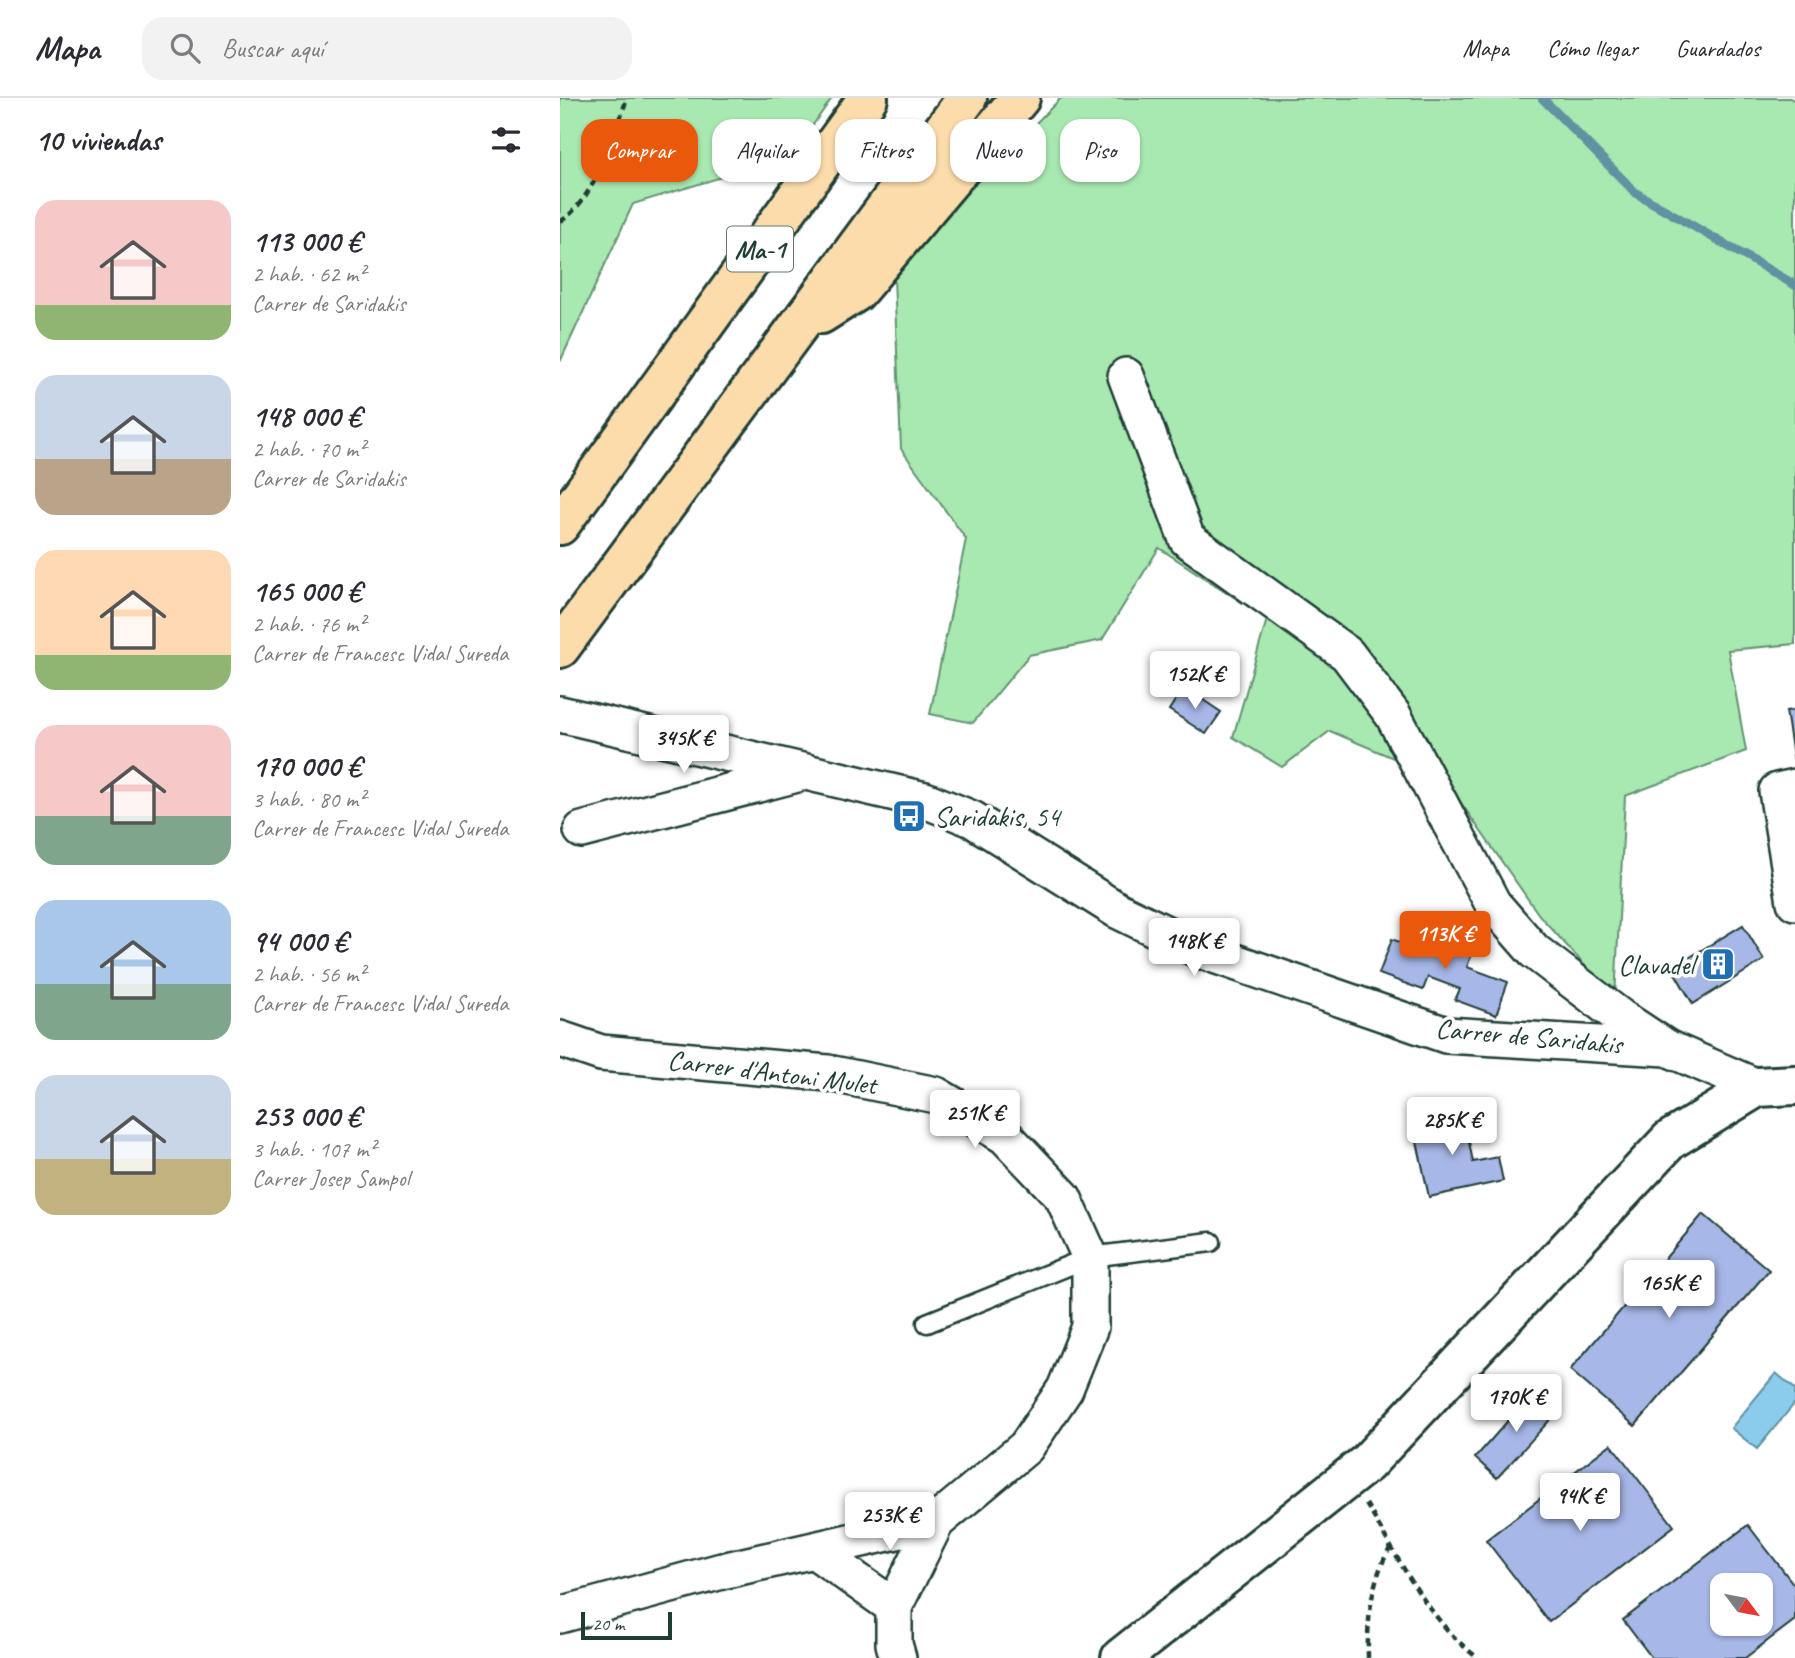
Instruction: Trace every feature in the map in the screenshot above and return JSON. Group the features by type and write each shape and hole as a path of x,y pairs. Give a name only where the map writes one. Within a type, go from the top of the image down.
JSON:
{"highway":[{"name":"Ma-1","path":"560,525 868,98"},
{"name":"Ma-1","path":"560,648 967,98"},
{"path":"796,330 856,292 1020,98"}],"street":[{"path":"1126,376 1186,539 1346,654 1393,715 1493,904 1534,951 1620,1017 1667,1048"},
{"name":"Carrer de Saridakis","path":"560,714 801,773 925,800 972,819 1017,844 1117,910 1197,949 1446,1035 1667,1048 1757,1087 1795,1085"},
{"path":"582,831 801,773"},
{"path":"1795,787 1777,791 1795,902"},
{"name":"Carrer d'Antoni Mulet","path":"560,1039 601,1053 828,1073 936,1095 1006,1136 1063,1197 1090,1256 1090,1326 1065,1389 1026,1447 936,1522"},
{"path":"1121,1658 1350,1476 1410,1418 1670,1140 1757,1087"},
{"path":"560,1615 722,1571 936,1522"},
{"path":"898,1658 894,1644 894,1607 936,1522"},
{"path":"815,1551 894,1607"}],"lane":[{"path":"927,1324 1090,1256 1211,1242"}],"path":[{"path":"560,222 573,214 610,151 627,98"},
{"path":"1350,1476 1412,1582 1457,1642 1478,1658"},
{"path":"1368,1658 1367,1629 1380,1564 1391,1546"}],"green space":[{"path":"560,98 832,98 817,119 712,119 712,180 633,204 560,362"},
{"path":"1061,98 1790,98 1795,101 1795,644 1728,650 1746,751 1625,796 1615,999 1539,915 1445,780 1330,731 1282,767 1233,737 1267,619 1159,548 1102,640 1029,655 973,723 930,714 966,539 901,449 894,278 944,215 977,182 1046,182 1046,119 1040,119"}],"water":[{"path":"1776,1373 1795,1389 1795,1403 1757,1449 1731,1428"}],"building":[{"path":"1184,687 1221,712 1206,734 1169,710"},
{"path":"1795,710 1795,762 1794,762 1786,711"},
{"name":"Clavadel","path":"1743,925 1764,960 1693,1004 1672,968"},
{"path":"1442,930 1476,943 1467,967 1508,982 1496,1015 1455,1000 1460,989 1428,977 1423,990 1379,974 1392,939 1432,955"},
{"path":"1463,1112 1473,1162 1498,1157 1503,1181 1429,1197 1413,1123"},
{"path":"1703,1214 1769,1270 1635,1426 1570,1370"},
{"path":"1535,1390 1558,1411 1497,1478 1475,1458"},
{"path":"1611,1444 1674,1526 1549,1622 1486,1540"},
{"path":"1748,1525 1795,1586 1795,1620 1745,1658 1652,1658 1623,1620"}],"waterway":[{"path":"1542,98 1636,193 1795,285"}],"place":[{"name":"Saridakis, 54","path":"909,816"},
{"name":"Clavadel","path":"1718,964"}]}
